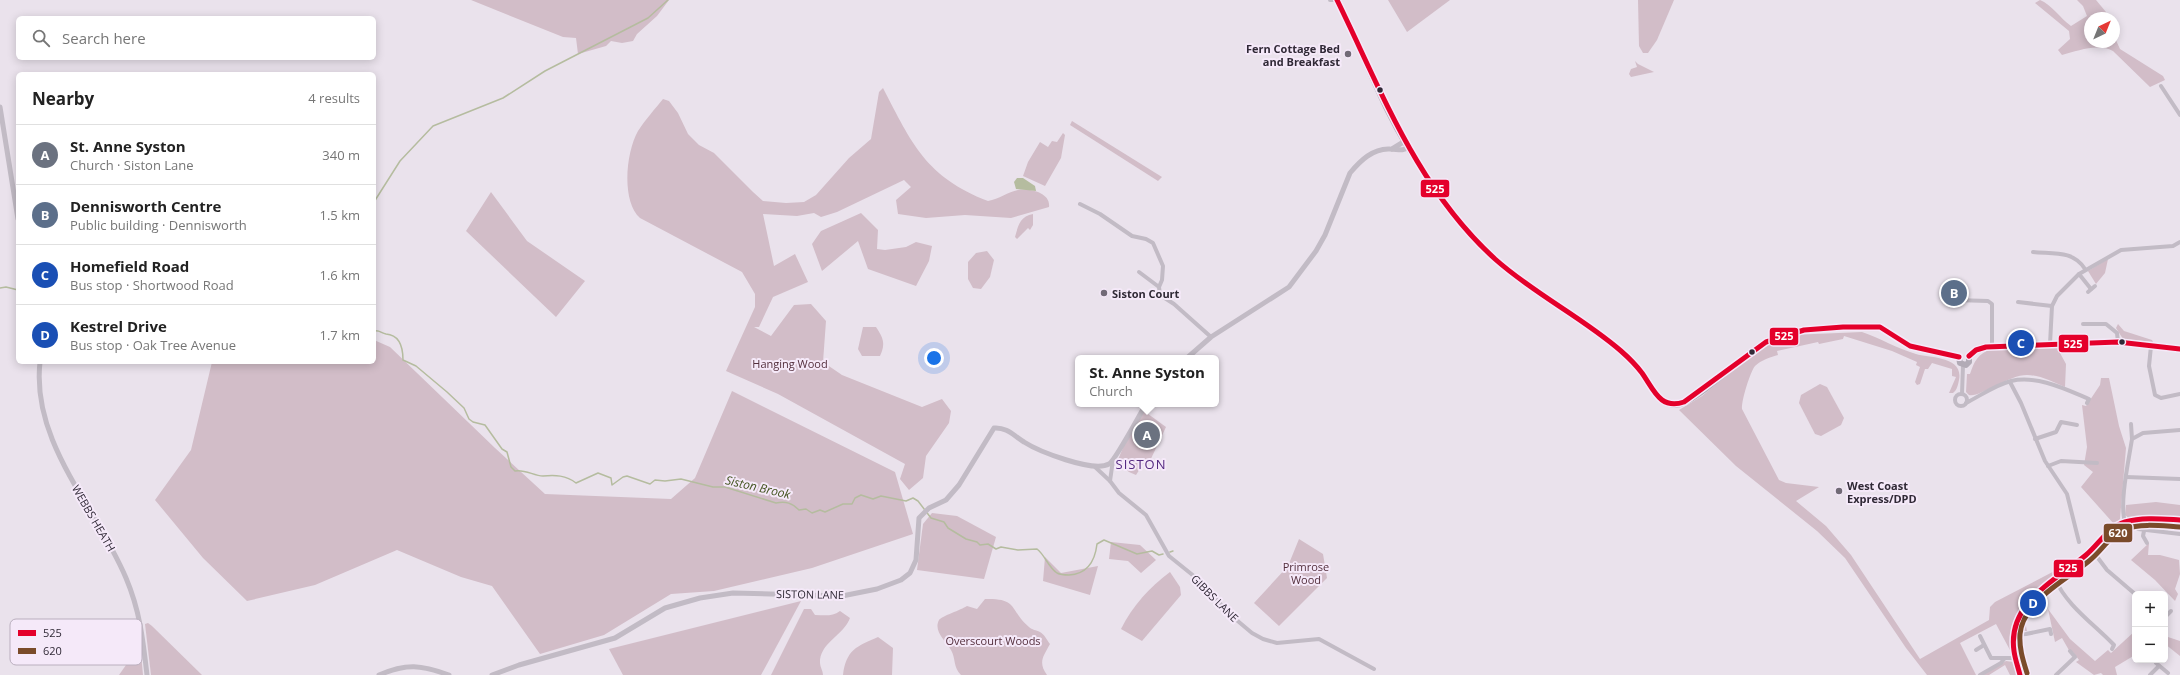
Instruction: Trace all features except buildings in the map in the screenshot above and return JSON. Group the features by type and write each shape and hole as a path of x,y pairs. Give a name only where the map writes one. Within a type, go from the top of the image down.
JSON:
{"main road":[{"path":"1337,0 1388,112 1405,141 1454,211 1489,253 1508,270 1619,349 1640,370 1655,393 1665,401 1675,405 1685,402 1704,390 1749,353 1766,342 1795,331 1870,326 1880,327 1910,346 1959,357 1963,354 1969,356"},
{"path":"1969,356 1980,348 1992,346 2050,344 2118,342 2180,349"},
{"path":"1959,357 1960,363 1963,365 1969,362 1969,356"}],"street":[{"path":"1330,0 1337,0"},
{"path":"2160,86 2180,115"},
{"path":"0,107 16,210"},
{"path":"1392,149 1405,141"},
{"path":"1190,355 1211,337 1289,287 1316,251 1325,235 1350,173 1356,165 1370,154 1378,151 1392,149 1404,150 1409,147"},
{"path":"1080,204 1100,214 1132,236 1146,239 1153,243 1163,266 1162,280 1159,287 1160,295 1174,304 1211,337"},
{"path":"2050,344 2052,306 2057,296 2085,269 2120,250 2173,246 2180,242"},
{"path":"2033,252 2072,256 2080,262 2085,269"},
{"path":"1139,272 1159,287"},
{"path":"2079,274 2091,289"},
{"path":"1955,305 1954,300 1988,301 1992,304 1992,346"},
{"path":"2018,302 2052,306"},
{"path":"2083,324 2106,324 2117,333 2118,342"},
{"path":"2152,346 2149,366 2155,395 2161,398 2180,394"},
{"name":"WEBBS HEATH","path":"40,364 39,376 44,413 54,442 78,491 113,549 126,578 141,619"},
{"path":"1963,365 1964,395 1966,403"},
{"path":"1980,397 1971,398 1964,395 1956,395 1955,402 1960,406 1980,397 2010,382 2022,379 2052,384 2089,399"},
{"path":"2010,382 2021,402 2035,439 2048,466 2067,494 2079,542"},
{"path":"1094,466 1109,464 1113,460 1144,407"},
{"path":"2035,439 2056,432 2061,422 2077,425"},
{"path":"2125,522 2123,516 2126,477 2132,439 2131,424"},
{"name":"SISTON LANE","path":"492,675 519,665 615,638 665,608 700,598 733,593 842,596 891,585 906,577 913,567 916,560 919,540 918,523 924,512 946,500 959,485 994,428 1001,427 1009,431 1041,452 1094,466"},
{"path":"2132,439 2143,433 2180,430"},
{"path":"1110,481 1113,460"},
{"path":"2048,466 2061,461 2097,463"},
{"name":"GIBBS LANE","path":"1094,466 1110,481 1119,493 1146,515 1169,556 1204,585 1227,612 1252,633 1263,639 1277,643 1319,639 1374,669"},
{"path":"2126,477 2180,480"},
{"path":"2020,675 2015,658 2014,635 2018,616 2039,589 2092,550 2107,532 2125,522 2148,519 2180,520"},
{"path":"2138,529 2144,531 2180,534"},
{"path":"2144,531 2143,536 2146,543"},
{"path":"2092,550 2108,570 2132,591"},
{"path":"2055,578 2059,588 2078,612 2114,645 2112,649"},
{"path":"2168,614 2171,611"},
{"name":"WEBBS HEATH","path":"142,623 147,675"},
{"path":"2014,635 2050,629 2050,634"},
{"path":"1980,636 1991,658 2015,658"},
{"path":"1976,650 1984,645"},
{"path":"2056,675 2075,657 2070,651"},
{"path":"1980,675 2002,663 2004,659"},
{"path":"2150,675 2158,664 2168,673"},
{"path":"379,675 392,670 418,666 449,675"}],"green space":[{"path":"471,0 669,0 657,16 637,34 633,41 622,43 611,41 606,46 578,54 576,38 563,37"},
{"path":"1388,0 1450,0 1407,32"},
{"path":"1638,0 1674,0 1657,40 1648,53 1643,53 1639,46"},
{"path":"2040,0 2044,2 2071,26 2084,18 2084,48 2088,48 2062,55 2058,50 2070,39 2069,31 2035,3"},
{"path":"2077,0 2096,0 2106,12 2085,12 2083,6"},
{"path":"2101,48 2120,48 2163,76 2165,80 2150,87 2113,51"},
{"path":"1635,61 1654,72 1631,77 1629,74 1631,69 1637,67"},
{"name":"Hanging Wood","path":"883,88 903,126 923,156 935,169 950,181 967,192 988,201 1014,191 1028,190 1039,192 1047,198 1049,202 1049,207 1011,218 965,215 926,218 898,214 896,200 911,187 904,180 837,212 821,217 814,213 797,216 763,214 774,266 795,254 808,282 773,297 759,327 754,327 771,336 794,305 811,304 826,321 823,362 842,375 922,407 942,399 951,411 949,423 926,456 923,478 909,490 900,479 905,464 778,394 726,371 755,307 755,294 742,272 640,218 634,210 630,200 627,176 628,163 638,131 663,99 669,101 678,113 688,134 699,145 714,153 763,201 786,203 804,202 816,195 849,158 871,139 879,92"},
{"path":"1072,121 1162,177 1158,181 1070,125"},
{"path":"1063,133 1065,135 1061,158 1045,186 1023,176 1028,162 1040,142 1048,147 1052,141 1057,142"},
{"path":"491,192 527,241 585,281 556,317 466,231"},
{"path":"861,213 878,230 877,249 885,250 906,247 916,242 932,246 929,261 916,286 868,269 858,241 822,271 812,244 821,231"},
{"path":"1033,214 1033,225 1030,230 1028,228 1017,239 1015,237 1020,222 1025,217"},
{"path":"987,251 994,260 990,277 981,289 973,288 968,279 968,262 976,253"},
{"path":"2108,259 2105,273 2096,284 2088,271"},
{"path":"2118,324 2124,331 2152,340 2153,342 2123,339 2116,328"},
{"path":"863,327 876,327 883,341 883,348 880,356 862,356 858,349"},
{"path":"1862,332 1909,352 1951,362 1956,366 1959,372 1958,386 1953,393 1949,393 1956,377 1952,376 1952,369 1932,363 1928,369 1925,369 1920,384 1917,385 1915,382 1920,367 1916,365 1917,362 1892,351 1844,336 1843,339 1819,344 1818,342 1777,351 1778,355 1757,364 1748,380 1742,409 1779,480 1786,483 1819,487 1796,501 1826,526 1851,555 1920,659 1989,620 1990,607 1995,602 2064,566 2066,568 2034,593 2017,613 2012,625 2010,637 2011,652 1996,624 1960,643 1976,675 1927,675 1906,648 1845,558 1817,531 1736,466 1679,410 1702,396 1753,353 1772,342 1791,335"},
{"path":"376,341 390,347 545,494 671,499 695,478 732,391 895,472 913,534 812,568 714,591 671,594 604,635 540,654 492,586 461,577 397,550 315,585 247,601 203,558 155,500 191,450 212,364 376,364"},
{"path":"2060,346 2060,353 2066,364 2065,387 2042,377 2027,375 2011,379 1974,395 1969,395 1966,392 1967,374 1970,374 1977,358 1987,351 1992,349"},
{"path":"2101,378 2109,378 2119,426 2126,448 2120,519 2114,524 2081,487 2093,472 2084,465 2087,447 2082,405 2086,406 2100,385"},
{"path":"1820,384 1827,387 1844,418 1841,425 1821,436 1815,434 1799,403 1801,395"},
{"path":"1144,411 1166,427 1148,465 1143,464 1136,475 1129,472 1117,462 1128,436"},
{"path":"2156,502 2180,505 2180,530 2137,525 2125,515 2126,505"},
{"path":"932,513 957,516 996,537 984,579 917,570 923,524"},
{"name":"Primrose Wood","path":"1299,539 1323,554 1327,578 1279,626 1254,603 1288,566"},
{"path":"1111,542 1140,545 1156,560 1141,573 1128,561 1109,559"},
{"path":"2149,543 2148,555 2160,555 2179,560 2180,574 2175,589 2178,594 2175,601 2168,594 2168,591 2165,591 2131,560"},
{"path":"1045,557 1061,573 1098,566 1090,595 1043,581"},
{"path":"1170,572 1180,587 1181,595 1142,641 1121,629 1131,612 1142,598 1155,584"},
{"name":"Overscourt Woods","path":"985,599 996,599 1009,603 1029,627 1040,632 1044,636 1050,644 1042,660 1044,670 1047,675 961,675 958,672 951,650 939,632 939,620 967,606 977,609"},
{"path":"801,601 761,675 623,675 609,649"},
{"path":"804,609 811,609 815,615 831,615 840,611 850,618 843,629 827,644 823,650 820,663 823,675 771,675"},
{"path":"2048,609 2070,639 2095,661 2108,650 2111,653 2132,634 2132,657 2115,667 2117,675 2103,675 2101,673 2094,675 2076,662 2079,660 2073,652 2070,652 2062,638 2055,642"},
{"path":"2023,612 2027,631 2024,631 2017,626"},
{"path":"148,623 202,675 151,675 145,624"},
{"path":"878,637 893,648 892,675 843,675 850,654 858,646"},
{"path":"2168,637 2180,641 2180,656 2168,646"},
{"path":"2006,661 2013,662 2018,675 2010,675 2005,665 1989,675 1983,675"},
{"path":"142,664 143,675 119,675 126,665"}],"shaded area":[{"path":"1017,178 1023,178 1035,186 1036,191 1016,189 1014,182"}],"waterway":[{"path":"376,199 400,161 433,126 503,98 545,71 648,18 668,0"},
{"name":"Siston Brook","path":"0,288 6,287 16,290"},
{"name":"Siston Brook","path":"376,331 391,335 398,339 401,346 403,360 416,366 447,392 464,408 469,419 473,422 485,425 502,449 507,452 511,467 515,471 522,471 540,476 560,476 568,478 576,483 598,473 611,478 612,485 623,477 627,476 650,484 655,480 665,481 681,479 713,487 725,487 776,503 789,503 799,510 806,509 812,513 820,510 825,512 843,504 852,504 855,498 861,495 873,499 881,496 906,501 913,498 918,501 931,518 944,522 948,528 966,539 977,542 980,545 988,544 996,549 1001,547 1018,550 1037,549 1054,570 1063,575 1076,574 1086,569 1092,561 1097,544 1104,540 1137,554 1152,551 1159,555 1163,554"}],"transit line":[{"name":"525","path":"1337,0 1386,104 1423,170 1444,202 1468,231 1510,272 1590,327 1630,359 1642,373 1654,392 1663,401 1676,404 1684,402 1766,342 1804,330 1843,327 1880,327 1910,346 1959,357"},
{"name":"525","path":"1969,356 1976,350 1986,347 2118,342 2180,349"},
{"name":"525","path":"2020,675 2014,651 2014,634 2018,619 2026,606 2036,595 2091,551 2119,524 2132,520 2146,519 2180,520"},
{"name":"620","path":"2027,673 2021,649 2020,634 2023,622 2037,601 2089,561 2110,539 2125,529 2145,525 2180,527"}],"place":[{"name":"Fern Cottage Bed and Breakfast","path":"1348,54"},
{"name":"Siston Court","path":"1104,293"},
{"name":"Dennisworth Centre","path":"1954,293"},
{"name":"Homefield Road","path":"2021,343"},
{"name":"St. Anne Syston","path":"1147,435"},
{"name":"West Coast Express/DPD","path":"1839,491"},
{"name":"Kestrel Drive","path":"2033,603"}],"district":[{"name":"SISTON","path":"1141,464"}]}
